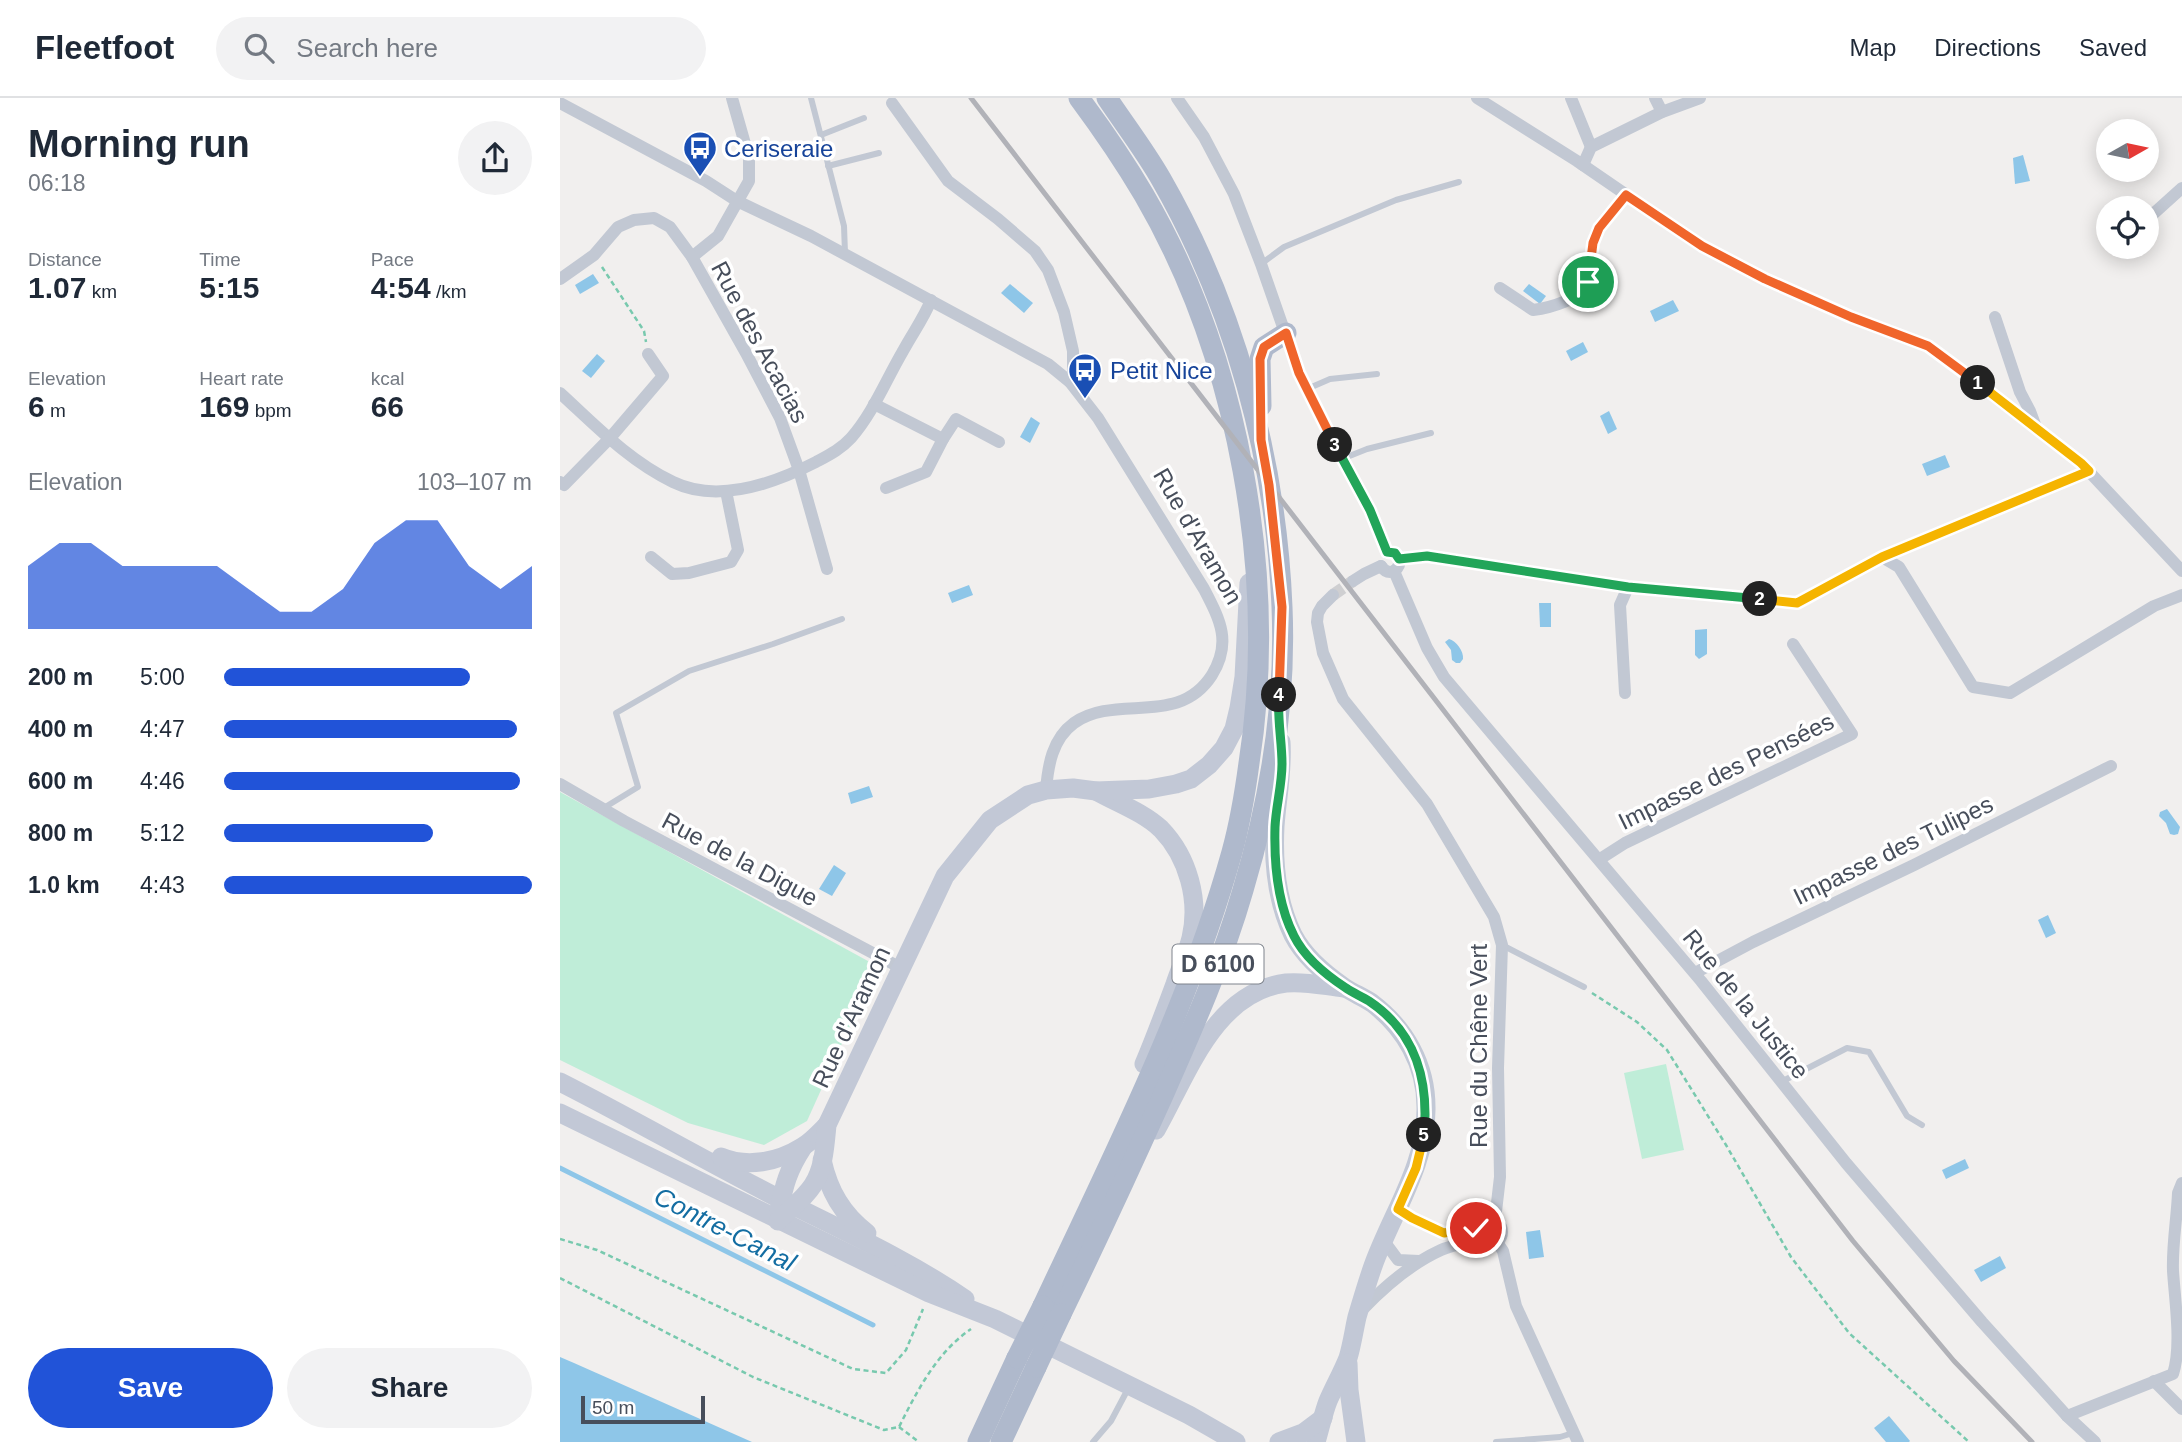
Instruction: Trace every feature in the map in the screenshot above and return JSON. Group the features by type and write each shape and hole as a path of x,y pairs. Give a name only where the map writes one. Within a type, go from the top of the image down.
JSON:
{"main road":[{"name":"D 6100","path":"1000,1442 1027,1363 1052,1310 1093,1200 1169,1031 1210,926 1233,849 1254,735 1258,683 1260,621 1252,526 1232,421 1217,364 1199,313 1146,198 1079,98"},
{"name":"D 6100","path":"1052,1310 1114,1205 1206,1000 1240,902 1265,798 1282,675 1282,607 1271,496 1261,440 1231,336 1194,243 1161,180 1107,98"},
{"path":"1261,440 1260,359 1264,347 1286,333"},
{"path":"1046,790 1149,789 1176,784 1191,779 1209,765 1224,748 1234,729 1244,677 1252,526"},
{"path":"1278,710 1282,764 1275,827 1278,890 1283,913 1303,951 1346,988 1391,1019 1406,1038 1418,1060 1426,1107 1424,1135 1416,1168 1374,1265 1357,1316 1348,1358 1327,1403 1316,1442"},
{"name":"Rue d'Aramon","path":"788,1202 803,1197 814,1183 822,1160 827,1125 945,876 990,820 1028,795 1046,790"},
{"path":"1093,1200 1184,960 1191,938 1194,914 1193,890 1186,868 1161,829 1145,816 1096,791"},
{"path":"1114,1205 1174,1100 1205,1039 1218,1021 1248,997 1269,987 1307,983 1346,988"},
{"path":"560,1082 904,1261 932,1285"},
{"path":"560,1113 778,1221 932,1285 1189,1415 1236,1442"},
{"name":"Rue d'Aramon","path":"778,1221 788,1202 784,1185 790,1165 803,1147 827,1125"},
{"name":"Rue d'Aramon","path":"653,1130 732,1162 746,1164 775,1158 803,1147"},
{"name":"Rue d'Aramon","path":"822,1160 826,1179 836,1200 851,1221 904,1261"},
{"path":"1348,1358 1356,1442"},
{"name":"D 6100","path":"978,1442 1027,1363"},
{"path":"1279,1442 1303,1433 1323,1418"}],"street":[{"path":"692,257 718,236 749,181 750,158 732,98"},
{"path":"1177,98 1204,137 1234,194 1299,373 1370,510 1387,552"},
{"path":"1477,98 1583,165 1702,246 1765,279 1851,317 1928,346 2089,471 2182,571"},
{"path":"1571,98 1591,146"},
{"path":"1655,98 1662,112"},
{"path":"1583,165 1591,146 1662,112 1700,98"},
{"name":"Rue d'Aramon","path":"560,103 706,181 737,201 811,236 1048,364 1070,382 1098,418 1205,589 1223,632 1223,650 1207,682 1194,695 1179,703 1089,715 1074,723 1053,752 1048,767 1046,790"},
{"path":"891,103 948,181 1035,251 1048,270 1064,312 1073,351 1073,373 1070,382"},
{"path":"2159,209 2182,188"},
{"path":"1500,288 1533,310 1545,309 1581,294 1588,282 1593,243 1599,228 1626,195"},
{"name":"Rue des Acacias","path":"594,256 618,227 634,220 654,218 670,227 692,257 780,418 799,470 827,569"},
{"path":"560,279 594,256"},
{"path":"560,393 633,458 674,483 699,489 726,491 780,479 836,452 851,438 874,404 931,300"},
{"path":"1994,317 2020,392 2031,411 2036,428"},
{"path":"560,482 564,485 610,438 663,376 648,354"},
{"path":"874,404 943,439"},
{"path":"886,488 926,472 956,419 999,442"},
{"path":"1387,552 1381,559 1381,566 1385,571 1427,556 1628,587 1797,603 1882,557 2089,471"},
{"path":"651,557 672,573 688,573 731,562 738,550 726,491"},
{"path":"1387,552 1395,553 1397,565"},
{"path":"1882,557 1899,567 1973,687 2010,692 2154,606 2182,595"},
{"name":"Rue de la Justice","path":"1397,565 1427,648 1444,677 1695,973 1846,1163 1982,1322 2067,1416 2095,1442"},
{"path":"1353,582 1381,566"},
{"path":"1625,693 1620,604 1628,587"},
{"name":"Rue du Chêne Vert","path":"1333,595 1322,606 1317,622 1323,653 1343,699 1427,804 1494,917 1502,945 1498,1068 1500,1177 1495,1220"},
{"name":"Impasse des Pensées","path":"1600,859 1625,843 1852,734 1793,644"},
{"name":"Impasse des Tulipes","path":"1695,973 2111,766"},
{"name":"Rue de la Digue","path":"560,784 901,968"},
{"path":"2067,1416 2173,1374 2180,1362 2180,1317 2173,1270 2178,1193 2182,1183"},
{"path":"1357,1316 1386,1285 1420,1261 1477,1234 1482,1220 1495,1220 1502,1231 1497,1242 1490,1245 1477,1234 1444,1233 1398,1209"},
{"path":"1384,1241 1398,1260 1420,1261"},
{"path":"1497,1242 1503,1251 1516,1306 1575,1438"},
{"path":"2154,1381 2182,1409"}],"lane":[{"path":"811,98 844,226 845,255"},
{"path":"821,135 864,118"},
{"path":"828,166 879,153"},
{"path":"1261,264 1284,247 1396,200 1459,182"},
{"path":"1307,389 1330,379 1377,374"},
{"path":"1342,459 1431,433"},
{"path":"602,809 638,787 616,713 689,671 842,619"},
{"path":"1502,945 1584,988"},
{"path":"1781,1082 1847,1048 1869,1052 1907,1116 1923,1125"},
{"path":"1093,1442 1111,1421 1130,1385"},
{"path":"1496,1442 1575,1438"}],"path":[{"path":"594,256 644,331 648,354"},
{"path":"1584,988 1637,1022 1667,1050 1791,1257 1849,1333 1969,1442"},
{"path":"560,1239 597,1250 853,1370 886,1373 906,1350 932,1285"},
{"path":"560,1278 753,1377 884,1430 899,1427 919,1442"},
{"path":"899,1427 920,1385 951,1346 969,1330 995,1319"}],"green space":[{"path":"560,792 877,966 807,1121 764,1145 688,1123 560,1060"},
{"path":"1666,1064 1684,1150 1642,1159 1624,1073"}],"water":[{"path":"2023,155 2030,181 2015,184 2013,158"},
{"path":"593,274 599,283 580,294 575,285"},
{"path":"1010,284 1033,303 1024,313 1001,293"},
{"path":"1529,284 1546,296 1540,304 1523,291"},
{"path":"1673,300 1679,311 1655,322 1650,311"},
{"path":"1583,342 1588,352 1571,361 1566,351"},
{"path":"597,354 605,361 591,378 582,371"},
{"path":"1609,411 1617,429 1608,434 1600,416"},
{"path":"1031,417 1040,423 1030,443 1020,437"},
{"path":"1945,455 1950,467 1927,476 1922,464"},
{"path":"969,585 973,595 952,603 948,593"},
{"path":"1539,603 1551,603 1551,627 1540,627"},
{"path":"1707,629 1707,654 1699,659 1695,655 1695,630"},
{"path":"1449,639 1461,650 1463,659 1460,663 1452,660 1451,650 1445,642"},
{"path":"869,786 873,797 851,804 848,793"},
{"path":"2167,809 2180,827 2178,834 2170,834 2166,823 2159,816 2160,812"},
{"path":"834,865 846,873 832,896 819,889"},
{"path":"2048,915 2056,933 2046,938 2038,920"},
{"path":"1965,1159 1969,1168 1946,1179 1942,1170"},
{"path":"1540,1230 1544,1257 1529,1259 1526,1232"},
{"path":"2000,1256 2006,1268 1981,1282 1974,1270"},
{"path":"560,1357 574,1363 752,1442 560,1442"},
{"path":"1889,1416 1909,1442 1886,1442 1874,1428"}],"waterway":[{"name":"Contre-Canal","path":"560,1168 873,1325"}],"tunnel":[{"path":"1333,595 1353,581"}],"railway":[{"path":"971,98 1853,1241 1954,1361 2032,1442"}],"place":[{"name":"Ceriseraie","path":"700,178"},
{"name":"Petit Nice","path":"1085,400"}],"route":[{"path":"1476,1228 1444,1233 1398,1209 1416,1168 1424,1135 1426,1107 1418,1060 1391,1019 1329,975 1303,951 1283,913 1278,890 1275,827 1282,764 1278,710 1282,675 1282,607 1269,485 1261,440 1260,359 1264,347 1286,333 1299,373 1370,510 1387,552 1395,553 1399,559 1427,556 1628,587 1797,603 1882,557 2089,471 1928,346 1851,317 1765,279 1702,246 1626,195 1599,228 1593,243 1588,282"}]}
